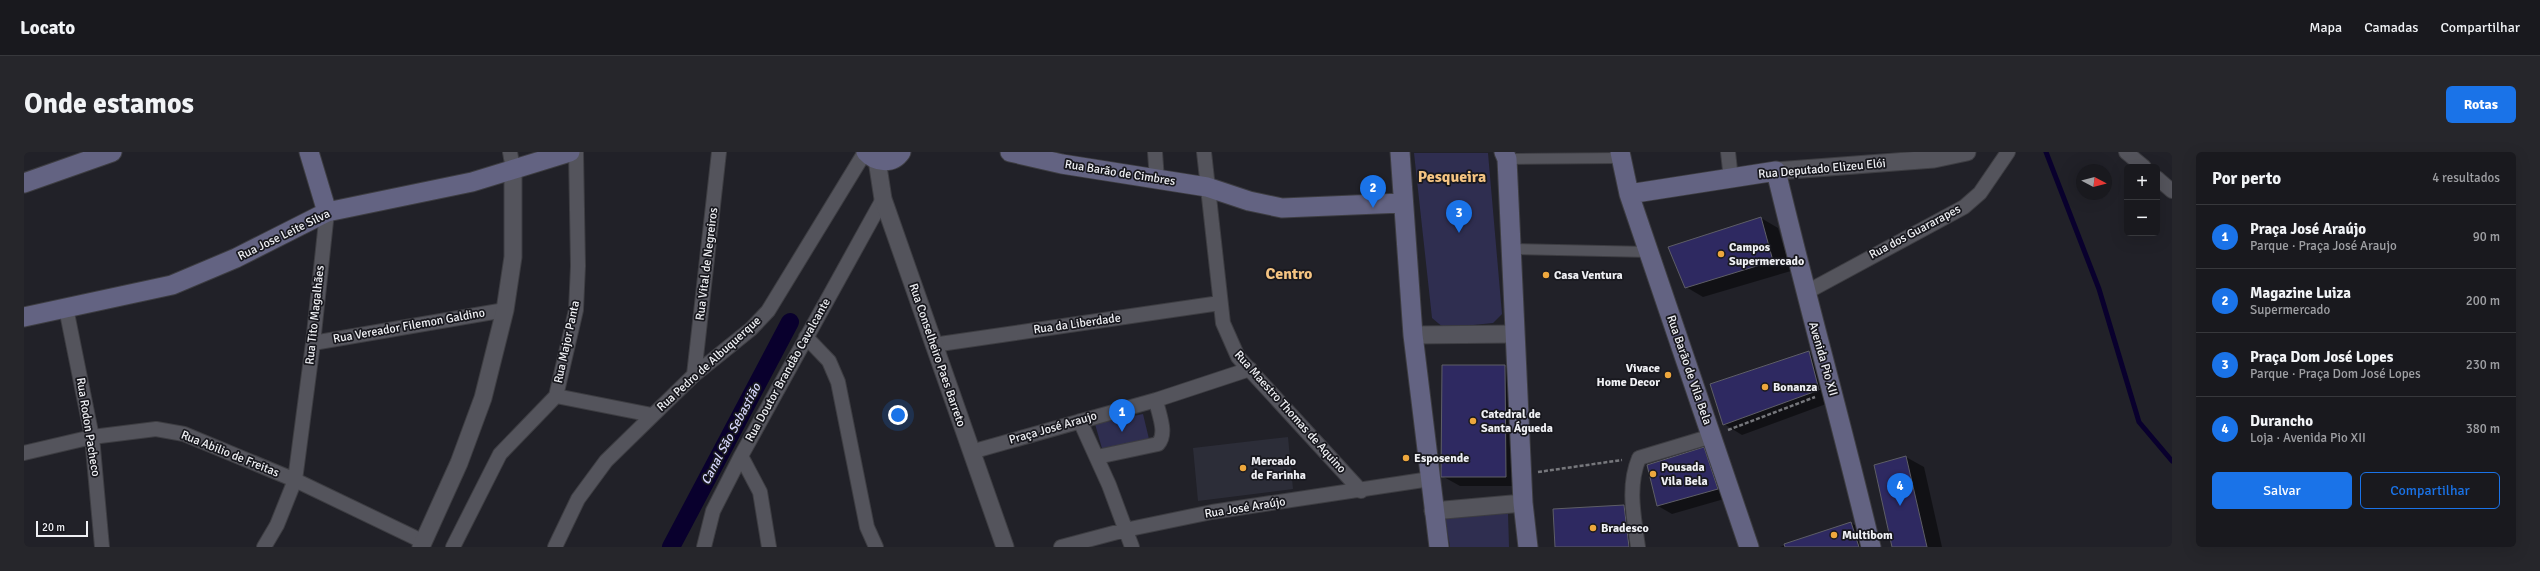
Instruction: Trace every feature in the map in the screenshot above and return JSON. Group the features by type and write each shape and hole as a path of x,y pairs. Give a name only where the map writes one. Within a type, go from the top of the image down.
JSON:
{"main road":[{"path":"24,183 112,152"},
{"name":"Rua Tito Magalhães","path":"309,152 327,212"},
{"name":"Rua Jose Leite Silva","path":"24,317 172,285 236,258 327,212 472,182 512,161 570,152"},
{"path":"870,155 892,159 901,152"},
{"name":"Rua Barão de Cimbres","path":"1010,152 1062,164 1207,187 1249,201 1282,208 1402,203"},
{"path":"1400,152 1402,203 1413,335 1439,547"},
{"name":"Rua Barão de Vila Bela","path":"1620,155 1628,194 1750,547"},
{"path":"1505,156 1512,249 1515,334 1520,389 1523,503 1528,547"},
{"name":"Rua Deputado Elizeu Elói","path":"1628,194 1776,171"},
{"name":"Avenida Pio XII","path":"1776,171 1805,293 1832,390 1871,547"}],"street":[{"name":"Rua Major Panta","path":"453,547 500,454 556,396 576,310 578,252 576,152"},
{"name":"Rua Vital de Negreiros","path":"694,375 719,152"},
{"path":"1155,152 1157,180"},
{"name":"Rua Maestro Thomas de Aquino","path":"1204,152 1220,303 1223,323 1229,341 1238,357 1361,491"},
{"path":"1728,152 1731,179"},
{"name":"Rua Deputado Elizeu Elói","path":"1776,171 1934,159 1967,152"},
{"name":"Rua dos Guararapes","path":"1805,293 1964,207 1980,193 2008,152"},
{"path":"2126,152 2140,164"},
{"name":"Rua Pedro de Albuquerque","path":"555,547 578,499 606,461 694,375 751,329 768,311 870,155"},
{"name":"Rua Conselheiro Paes Barreto","path":"870,155 883,200 1005,547"},
{"path":"1505,156 1620,155"},
{"path":"422,544 459,463 484,398 505,310 513,257 512,161"},
{"path":"2160,181 2172,191"},
{"name":"Rua Doutor Brandão Cavalcante","path":"769,547 760,492 741,456 883,200"},
{"name":"Rua Tito Magalhães","path":"264,547 277,525 294,480 313,343 327,212"},
{"path":"1512,249 1648,252"},
{"name":"Rua da Liberdade","path":"933,345 1220,303"},
{"name":"Rua Rodon Pacheco","path":"66,308 92,437 101,519 102,547"},
{"name":"Rua Vereador Filemon Galdino","path":"313,343 505,310"},
{"path":"1413,335 1515,334"},
{"path":"806,337 829,361 838,382 867,527 876,547"},
{"name":"Praça José Araujo","path":"971,452 1156,400 1250,369"},
{"path":"556,396 652,415"},
{"path":"1097,457 1158,444 1162,440 1163,433 1156,400"},
{"path":"1080,421 1097,457 1132,547"},
{"name":"Rua Abilio de Freitas","path":"24,453 92,437 156,429 184,434 294,480 422,544"},
{"path":"1638,547 1632,499 1632,480 1639,458 1712,436"},
{"path":"704,547 713,511 741,456"},
{"name":"Rua José Araújo","path":"1061,547 1125,530 1212,512 1361,491 1430,479"},
{"path":"1434,511 1523,503"}],"path":[{"path":"1712,436 1832,390"},
{"path":"1522,474 1639,458"}],"shaded area":[{"path":"1414,153 1488,153 1502,314 1493,323 1444,328 1432,318"},
{"path":"1143,414 1149,439 1103,452 1095,424"},
{"name":"Mercado de Farinha","path":"1288,437 1293,489 1198,501 1193,448"},
{"path":"1508,513 1509,547 1450,547 1445,518"}],"building":[{"name":"Campos Supermercado","path":"1761,217 1773,261 1685,288 1668,247"},
{"name":"Bonanza","path":"1809,351 1819,390 1723,425 1710,384"},
{"name":"Catedral de Santa Águeda","path":"1442,365 1505,365 1506,477 1441,477"},
{"path":"1704,447 1718,489 1657,506 1647,465"},
{"path":"1906,456 1927,547 1892,547 1874,465"},
{"name":"Bradesco","path":"1624,505 1629,547 1555,547 1553,509"},
{"name":"Multibom","path":"1851,522 1859,547 1785,547 1784,544"}],"waterway":[{"path":"2046,152 2099,289 2139,422 2172,461"},
{"name":"Canal São Sebastião","path":"671,547 790,322"}],"place":[{"name":"Magazine Luiza","path":"1373,208"},
{"name":"Praça Dom José Lopes","path":"1459,233"},
{"name":"Campos Supermercado","path":"1721,254"},
{"name":"Casa Ventura","path":"1546,275"},
{"name":"Vivace Home Decor","path":"1668,375"},
{"name":"Bonanza","path":"1765,387"},
{"name":"Catedral de Santa Águeda","path":"1473,421"},
{"name":"Praça José Araújo","path":"1122,432"},
{"name":"Esposende","path":"1406,458"},
{"name":"Mercado de Farinha","path":"1243,468"},
{"name":"Pousada Vila Bela","path":"1653,474"},
{"name":"Durancho","path":"1900,506"},
{"name":"Bradesco","path":"1593,528"},
{"name":"Multibom","path":"1834,535"}],"district":[{"name":"Pesqueira","path":"1452,177"},
{"name":"Centro","path":"1289,274"}]}
